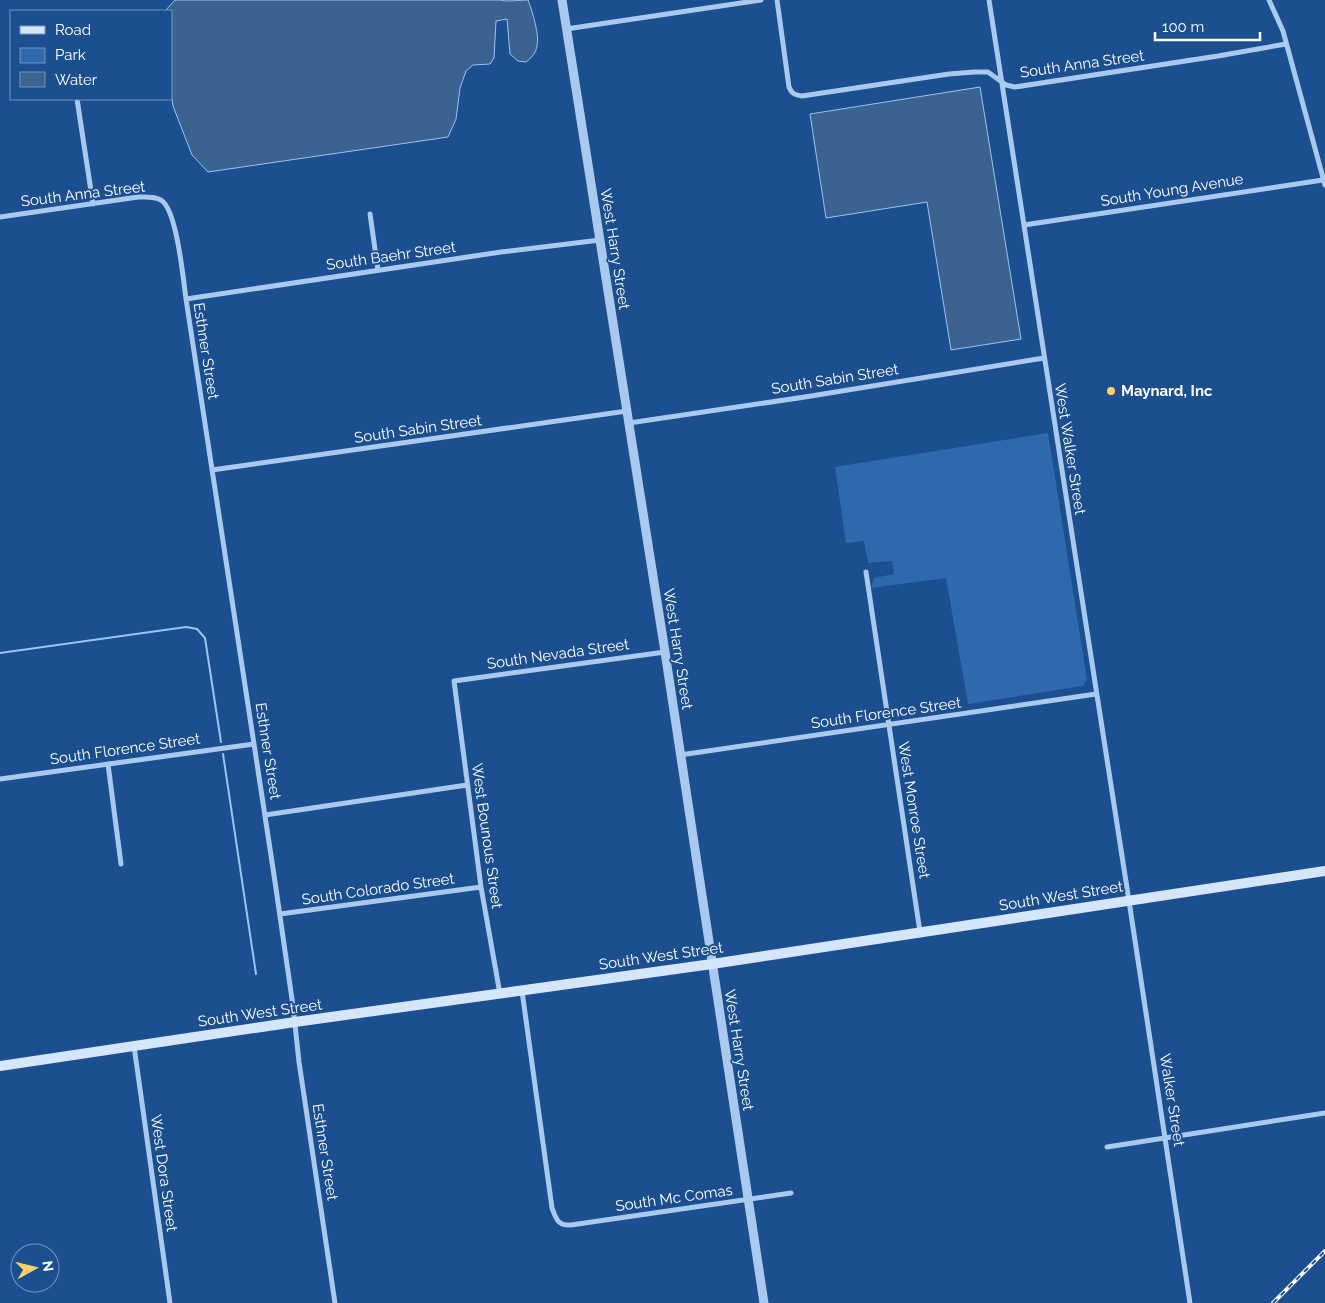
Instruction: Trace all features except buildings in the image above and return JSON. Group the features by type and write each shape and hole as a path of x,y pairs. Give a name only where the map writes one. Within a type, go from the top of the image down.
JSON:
{"main road":[{"name":"South West Street","path":"0,1066 296,1022 712,964 1325,870"}],"street":[{"name":"West Harry Street","path":"562,0 764,1303"},
{"path":"566,29 761,0"},
{"name":"South Anna Street","path":"777,0 787,80 790,91 795,95 802,96 974,72 988,72 1006,85 1015,87 1286,44"},
{"name":"West Walker Street","path":"988,0 1129,901"},
{"path":"1269,0 1283,31 1324,182"},
{"path":"77,100 93,204"},
{"name":"South Young Avenue","path":"1024,225 1324,182"},
{"name":"South Anna Street","path":"0,217 138,197 153,197 162,201 166,206"},
{"name":"Esthner Street","path":"166,206 171,214 176,234 280,914 296,1022 299,1062 336,1303"},
{"path":"370,214 378,270"},
{"name":"South Baehr Street","path":"186,299 501,252 600,240"},
{"name":"South Sabin Street","path":"629,423 805,397 1044,358"},
{"name":"South Sabin Street","path":"212,470 627,411"},
{"name":"West Monroe Street","path":"866,572 920,932"},
{"name":"South Nevada Street","path":"454,681 664,652"},
{"name":"West Bounous Street","path":"454,681 466,785 481,887 500,994"},
{"name":"South Florence Street","path":"680,755 1096,694"},
{"name":"South Florence Street","path":"0,779 254,744"},
{"path":"108,764 121,864"},
{"path":"265,815 466,785"},
{"name":"South Colorado Street","path":"280,914 481,887"},
{"name":"Walker Street","path":"1129,901 1190,1303"},
{"name":"South Mc Comas","path":"522,991 552,1208 556,1220 565,1226 791,1193"},
{"name":"West Dora Street","path":"134,1046 170,1303"},
{"path":"1107,1147 1325,1113"}],"green space":[{"path":"1048,433 1087,680 1083,686 968,704 946,578 871,588 874,578 894,574 892,561 868,563 864,541 846,543 835,467"}],"water":[{"path":"175,0 528,0 532,10 538,42 536,51 530,59 526,62 518,61 510,54 507,19 496,21 494,58 490,64 473,65 466,71 460,88 456,119 448,137 208,172 192,155 173,106 172,10 166,10"},
{"path":"980,87 1021,339 951,350 927,202 826,218 810,114"}],"waterway":[{"path":"0,653 186,627 197,629 205,638 221,742"},
{"path":"223,754 256,974"}],"railway":[{"path":"1273,1303 1325,1251"}],"place":[{"name":"Maynard, Inc","path":"1111,391"}]}
